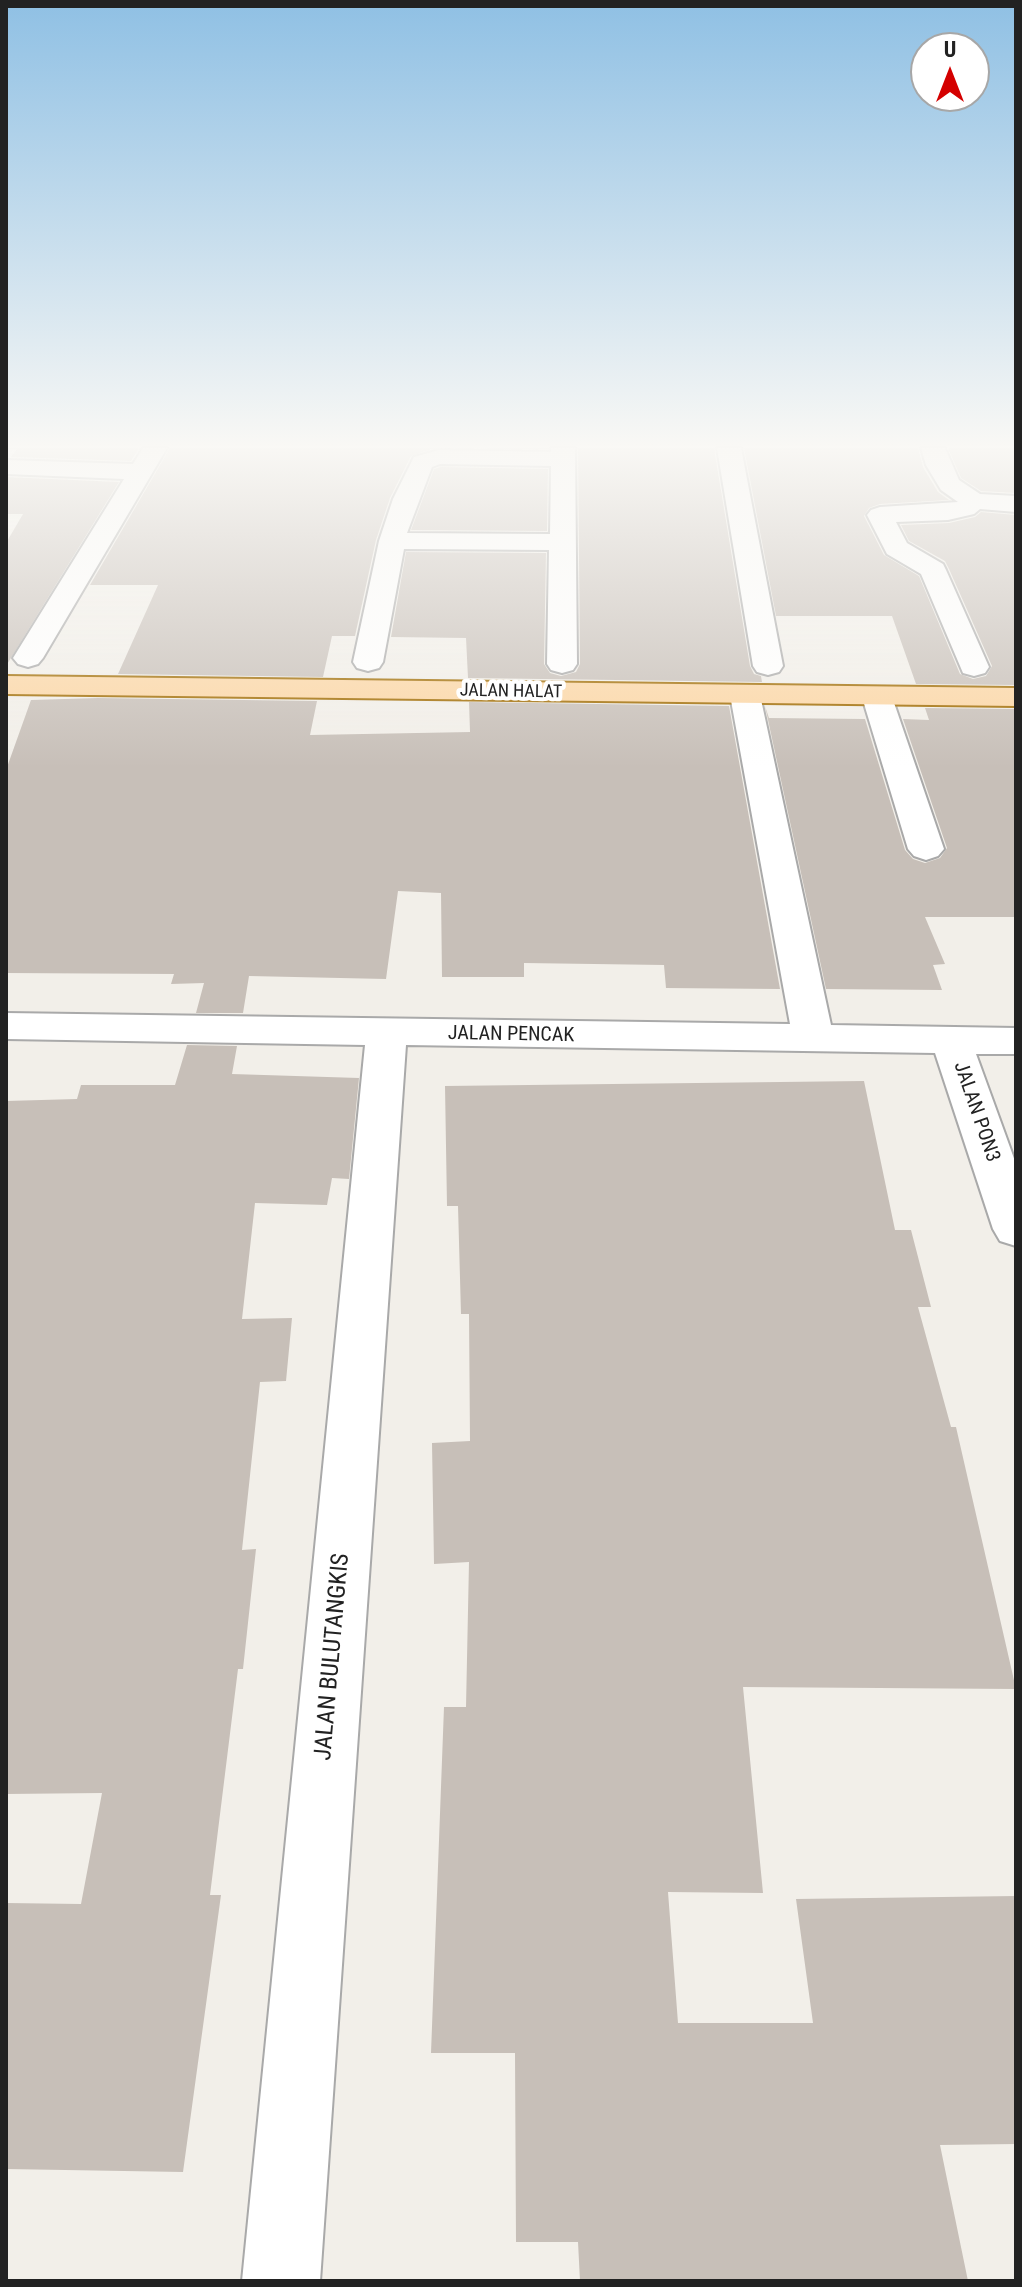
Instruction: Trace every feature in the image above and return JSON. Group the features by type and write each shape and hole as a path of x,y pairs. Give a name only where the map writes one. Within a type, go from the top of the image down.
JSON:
{"main road":[{"name":"JALAN HALAT","path":"17,657 832,667"},
{"path":"942,667 988,668"},
{"name":"JALAN HALAT","path":"6,685 1016,697"}],"street":[{"path":"17,657 86,555"},
{"path":"368,662 389,555"},
{"path":"562,555 562,664"},
{"path":"748,555 768,666"},
{"path":"907,555 933,570 988,668"},
{"path":"745,695 813,1038"},
{"path":"877,697 926,849"},
{"name":"JALAN PENCAK","path":"6,1026 1016,1041"},
{"name":"JALAN BULUTANGKIS","path":"281,2281 386,1034"},
{"name":"JALAN PON3","path":"951,1040 1016,1229"}],"building":[{"path":"6,555 74,555 6,666"},
{"path":"108,555 373,555 355,636 332,636 323,677 118,674 158,585 90,585"},
{"path":"406,555 546,555 544,664 550,673 561,676 576,672 580,664 579,555 732,555 750,666 754,674 761,676 762,682 468,678 466,638 391,637"},
{"path":"764,555 884,555 919,576 960,674 973,679 986,676 992,666 945,561 934,555 1016,555 1016,685 916,684 892,616 776,616"},
{"path":"31,700 317,701 310,735 470,732 469,702 729,706 780,989 666,988 664,965 524,963 524,977 442,977 441,893 398,891 386,979 249,976 243,1013 196,1013 204,983 171,984 174,974 6,973 6,770"},
{"path":"765,706 769,718 865,719 905,850 913,859 925,863 940,858 947,848 903,719 929,720 925,708 1016,709 1016,917 925,917 945,964 933,965 942,990 826,989"},
{"path":"187,1045 237,1046 232,1074 359,1078 349,1179 332,1178 327,1205 255,1203 242,1319 292,1318 286,1381 260,1382 242,1550 256,1549 243,1669 238,1669 210,1895 221,1895 183,2172 6,2169 6,1903 81,1904 102,1793 6,1794 6,1101 77,1099 81,1085 175,1085"},
{"path":"864,1081 895,1230 911,1230 931,1307 918,1307 951,1427 956,1427 1016,1689 743,1687 763,1893 668,1892 678,2023 813,2023 796,1899 1016,1896 1016,2144 940,2145 968,2281 580,2281 578,2242 516,2242 515,2053 431,2053 444,1707 466,1707 469,1562 434,1564 432,1443 470,1441 469,1314 461,1314 458,1206 447,1206 445,1086"}]}
